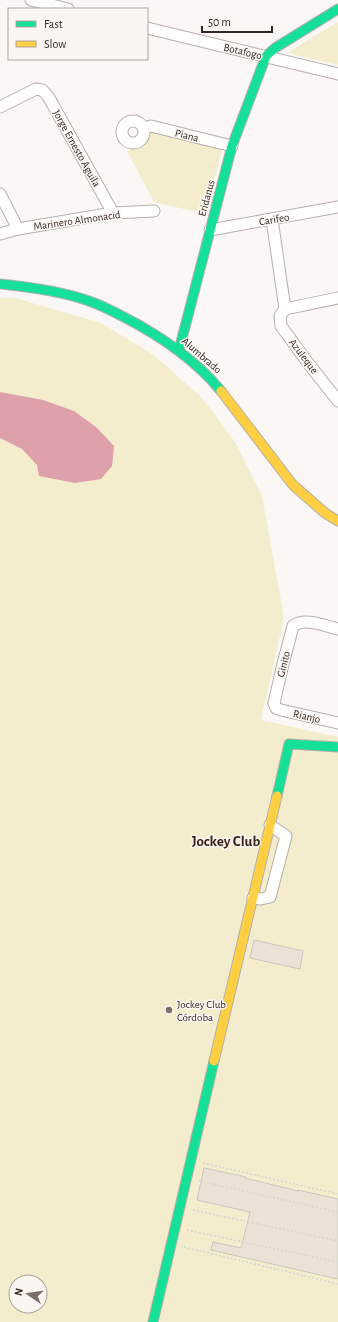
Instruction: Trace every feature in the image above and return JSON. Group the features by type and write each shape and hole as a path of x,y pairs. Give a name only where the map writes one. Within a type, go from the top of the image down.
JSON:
{"street":[{"path":"31,0 64,8"},
{"path":"266,56 275,48 338,9"},
{"name":"Botafogo","path":"148,28 338,74"},
{"name":"Eridanus","path":"179,350 232,146 266,56"},
{"name":"Jorge Ernesto Aguila","path":"0,107 36,89 42,90 48,96 113,213"},
{"name":"Piana","path":"143,128 151,126 232,146"},
{"path":"0,194 18,228"},
{"name":"Carifeo","path":"210,230 338,207"},
{"name":"Marinero Almonacid","path":"0,234 18,228 113,213 154,210"},
{"name":"Azuleque","path":"272,219 285,309 280,316 281,326 338,401"},
{"name":"Alumbrado","path":"0,284 38,288 85,299 116,312 140,325 179,350 211,378 293,485 325,513 338,521"},
{"path":"285,309 338,298"},
{"name":"Ginito","path":"276,708 274,703 293,626 304,622 338,629"},
{"name":"Rianjo","path":"276,708 338,723"},
{"path":"153,1322 289,744 338,747"},
{"path":"253,898 261,899 270,897 286,836 270,825"}],"path":[{"path":"200,1162 338,1194"},
{"path":"196,1180 338,1212"},
{"path":"189,1209 338,1241"},
{"path":"185,1229 338,1262"},
{"path":"180,1246 338,1284"}],"shaded area":[{"path":"338,22 338,65 287,53"},
{"path":"154,131 222,149 206,214 154,202 127,151 140,145 149,133"},
{"name":"Jockey Club Córdoba","path":"0,298 15,298 101,323 155,356 203,399 235,442 262,496 284,618 261,720 338,737 338,1322 0,1322"},
{"path":"0,392 43,400 74,411 96,427 114,446 112,466 101,479 75,483 39,476 37,465 22,449 0,438"}],"building":[{"path":"254,940 303,951 300,969 250,958"},
{"path":"204,1168 246,1177 245,1178 298,1191 338,1199 338,1279 211,1250 213,1242 241,1248 250,1212 197,1200"}],"traffic: fast":[{"path":"179,350 232,146 266,56 275,48 338,9"},
{"path":"0,284 56,292 106,308 136,323 176,349 200,368 221,391"},
{"path":"277,796 289,744 338,747"},
{"path":"153,1322 214,1061"}],"traffic: slow":[{"path":"221,391 293,485 325,513 338,521"},
{"path":"214,1061 277,796"}],"place":[{"name":"Jockey Club Córdoba","path":"169,1010"}],"district":[{"name":"Jockey Club","path":"226,841"}]}
